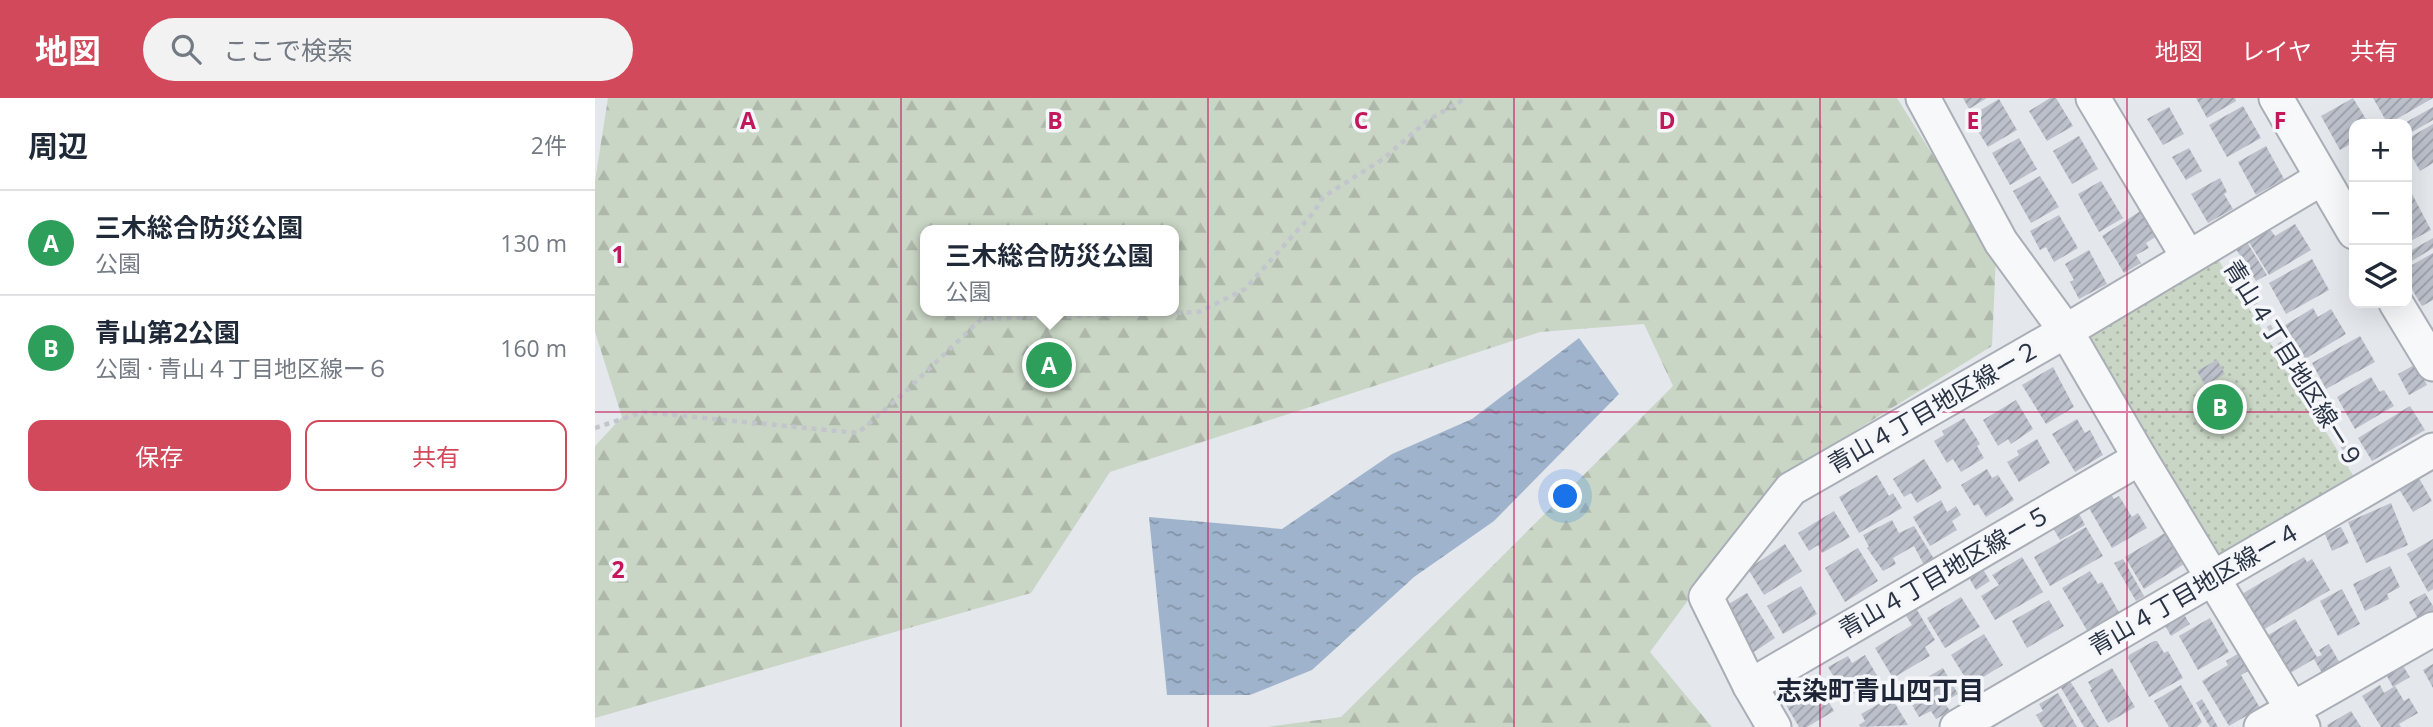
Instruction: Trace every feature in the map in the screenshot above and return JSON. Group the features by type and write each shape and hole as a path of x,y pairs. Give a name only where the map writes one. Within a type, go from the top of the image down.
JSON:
{"street":[{"path":"1923,98 2001,242 2066,331 2297,718"},
{"path":"2093,98 2188,257"},
{"path":"2276,98 2349,224"},
{"name":"青山４丁目地区線ー２","path":"1774,727 1750,687 1706,597 1791,489 2066,331 2322,178"},
{"path":"2399,308 2433,364"},
{"name":"青山４丁目地区線ー４","path":"1957,727 2433,450"},
{"name":"青山４丁目地区線ー５","path":"1750,687 2140,458"},
{"path":"2262,727 2297,718 2433,629"}],"path":[{"path":"1179,313 1199,312 1245,289 1314,212 1323,197 1383,159 1427,121 1466,98"},
{"name":"青山４丁目地区線ー９","path":"2217,240 2369,489"},
{"path":"595,428 643,412 858,433 981,319 1074,316"}],"green space":[{"path":"608,98 1897,98 1996,256 1992,346 1777,479 1650,652 1712,727 1267,727 1341,717 1673,386 1644,324 1540,332 1110,472 1031,593 595,718 595,446 622,417 595,332 595,181"},
{"path":"2216,256 2356,480 2220,555 2085,335"}],"water":[{"path":"1579,338 1619,394 1494,521 1414,577 1312,670 1250,695 1167,695 1149,517 1282,529 1392,454 1472,419"}],"building":[{"path":"1963,98 1987,98 1969,109"},
{"path":"2050,98 2056,98 2073,126 2047,141 2029,111"},
{"path":"2196,98 2235,98 2236,101 2207,118"},
{"path":"2353,98 2366,119 2349,119 2349,145 2340,150 2321,116"},
{"path":"2373,98 2433,98 2397,119 2385,119"},
{"path":"1999,99 2017,130 1988,147 1969,117"},
{"path":"2243,106 2261,138 2227,157 2209,125"},
{"path":"2169,107 2184,134 2163,145 2147,119"},
{"path":"2433,107 2433,120 2412,132 2412,119"},
{"path":"2433,124 2433,163 2420,171 2412,157 2412,136"},
{"path":"2079,136 2098,169 2072,184 2053,151"},
{"path":"2019,138 2037,169 2010,185 1992,153"},
{"path":"2266,146 2284,179 2256,195 2238,162"},
{"path":"2189,148 2202,171 2186,180 2172,157"},
{"path":"2040,176 2059,207 2031,223 2013,191"},
{"path":"2220,178 2227,192 2224,194 2233,209 2208,223 2191,194"},
{"path":"2101,181 2123,218 2099,232 2078,194"},
{"path":"2412,194 2431,230 2412,240"},
{"path":"2145,208 2160,234 2146,243 2149,248 2136,255 2141,263 2124,273 2102,236"},
{"path":"2059,215 2078,248 2054,262 2046,247 2040,250 2030,231"},
{"path":"2295,224 2311,250 2269,275 2249,242 2270,229 2275,236"},
{"path":"2433,238 2433,248 2412,261 2412,250"},
{"path":"2247,242 2267,275 2256,281 2236,249"},
{"path":"2089,250 2107,284 2079,299 2070,282 2074,280 2065,264"},
{"path":"2433,253 2433,300 2422,306 2412,289 2412,265"},
{"path":"2312,259 2329,290 2286,314 2269,283"},
{"path":"2313,308 2318,317 2331,309 2346,334 2305,359 2285,325"},
{"path":"2360,336 2375,362 2326,389 2312,363"},
{"path":"2217,360 2225,374 2205,385 2197,371"},
{"path":"2416,364 2427,385 2409,395 2398,374"},
{"path":"2053,367 2074,407 2046,424 2022,385"},
{"path":"2371,377 2380,392 2384,390 2394,406 2355,429 2337,397"},
{"path":"2016,400 2033,429 2011,444 2008,439 1998,446 1983,420"},
{"path":"2410,406 2425,430 2372,461 2358,438"},
{"path":"1964,418 1980,444 1977,446 1984,458 1961,472 1953,459 1947,463 1934,441 1944,435 1942,431"},
{"path":"2077,419 2085,433 2090,430 2103,455 2075,472 2052,434"},
{"path":"2037,439 2050,463 2019,482 2007,462 2019,455 2017,451"},
{"path":"1924,459 1942,488 1917,503 1911,493 1904,497 1893,479"},
{"path":"1987,469 1992,478 1998,475 2014,500 1986,517 1978,504 1974,506 1961,485"},
{"path":"1877,475 1889,496 1893,493 1902,508 1859,533 1839,497"},
{"path":"2419,478 2432,501 2413,512 2399,489"},
{"path":"2111,494 2114,499 2119,496 2132,517 2138,513 2147,528 2112,548 2089,508"},
{"path":"1941,500 1947,512 1956,506 1961,515 1952,521 1957,530 1930,546 1913,517"},
{"path":"2391,503 2408,545 2366,563 2348,522"},
{"path":"2076,508 2085,525 2060,540 2050,523"},
{"path":"1834,511 1850,537 1822,553 1818,545 1809,551 1798,533"},
{"path":"1892,520 1899,533 1914,526 1934,559 1924,565 1914,546 1893,558 1896,564 1883,571 1867,548 1869,547 1863,535"},
{"path":"2086,527 2103,556 2050,586 2034,557"},
{"path":"2341,527 2349,543 2332,551 2325,534"},
{"path":"2165,533 2184,564 2144,589 2125,557"},
{"path":"2433,539 2433,589 2428,592 2407,554"},
{"path":"1785,544 1802,571 1764,595 1748,569"},
{"path":"1858,548 1878,581 1845,602 1825,568"},
{"path":"2022,557 2043,592 1995,620 1981,596 1999,585 1992,575"},
{"path":"2304,557 2307,562 2312,559 2330,590 2263,630 2242,594"},
{"path":"2123,559 2144,596 2136,601 2114,563"},
{"path":"1981,566 1990,581 1976,590 1967,574"},
{"path":"2390,566 2400,587 2387,594 2389,599 2365,611 2353,584"},
{"path":"2090,571 2098,584 2102,582 2120,614 2088,632 2062,588"},
{"path":"1801,586 1817,614 1783,634 1767,606"},
{"path":"2342,589 2360,624 2338,636 2320,601"},
{"path":"1747,593 1775,638 1751,654 1730,620 1735,617 1727,605"},
{"path":"2425,593 2433,611 2418,619 2409,602"},
{"path":"1961,597 1980,627 1945,648 1927,618"},
{"path":"2049,600 2064,626 2027,648 2012,621"},
{"path":"1914,605 1935,640 1925,647 1930,656 1893,678 1875,648 1912,625 1903,611"},
{"path":"2183,613 2190,624 2171,636 2164,624"},
{"path":"2210,618 2229,652 2198,670 2179,636"},
{"path":"2295,619 2317,657 2322,655 2319,650 2329,644 2341,665 2323,675 2314,659 2287,675 2265,637"},
{"path":"1984,634 2003,665 1970,685 1951,655"},
{"path":"2157,641 2164,653 2168,651 2183,678 2149,697 2128,658"},
{"path":"2239,653 2252,669 2241,675 2260,708 2229,726 2202,681 2228,665 2226,661"},
{"path":"1865,655 1879,679 1846,698 1828,667 1848,656 1852,663"},
{"path":"2400,661 2410,677 2393,687 2384,671"},
{"path":"2433,664 2433,688 2423,670"},
{"path":"1943,668 1958,694 1944,702 1950,711 1936,719 1931,711 1919,717 1904,691"},
{"path":"2112,668 2135,707 2108,723 2088,682"},
{"path":"1816,680 1834,711 1807,727 1799,727 1783,700"},
{"path":"2070,681 2099,727 2084,727 2060,686"},
{"path":"2181,685 2202,722 2197,727 2169,727 2154,701"},
{"path":"2380,685 2384,693 2395,686 2404,701 2409,698 2418,713 2399,724 2401,727 2381,727 2362,696"},
{"path":"2058,693 2077,727 2043,727 2036,715 2043,711 2039,704"},
{"path":"1891,697 1908,725 1860,727 1865,721 1861,714"},
{"path":"2202,699 2218,727 2210,727 2196,703"},
{"path":"2351,711 2361,727 2328,727 2327,725"}],"place":[{"name":"三木総合防災公園","path":"1049,365"},
{"name":"青山第2公園","path":"2220,407"}],"district":[{"name":"志染町青山四丁目","path":"1880,691"}]}
